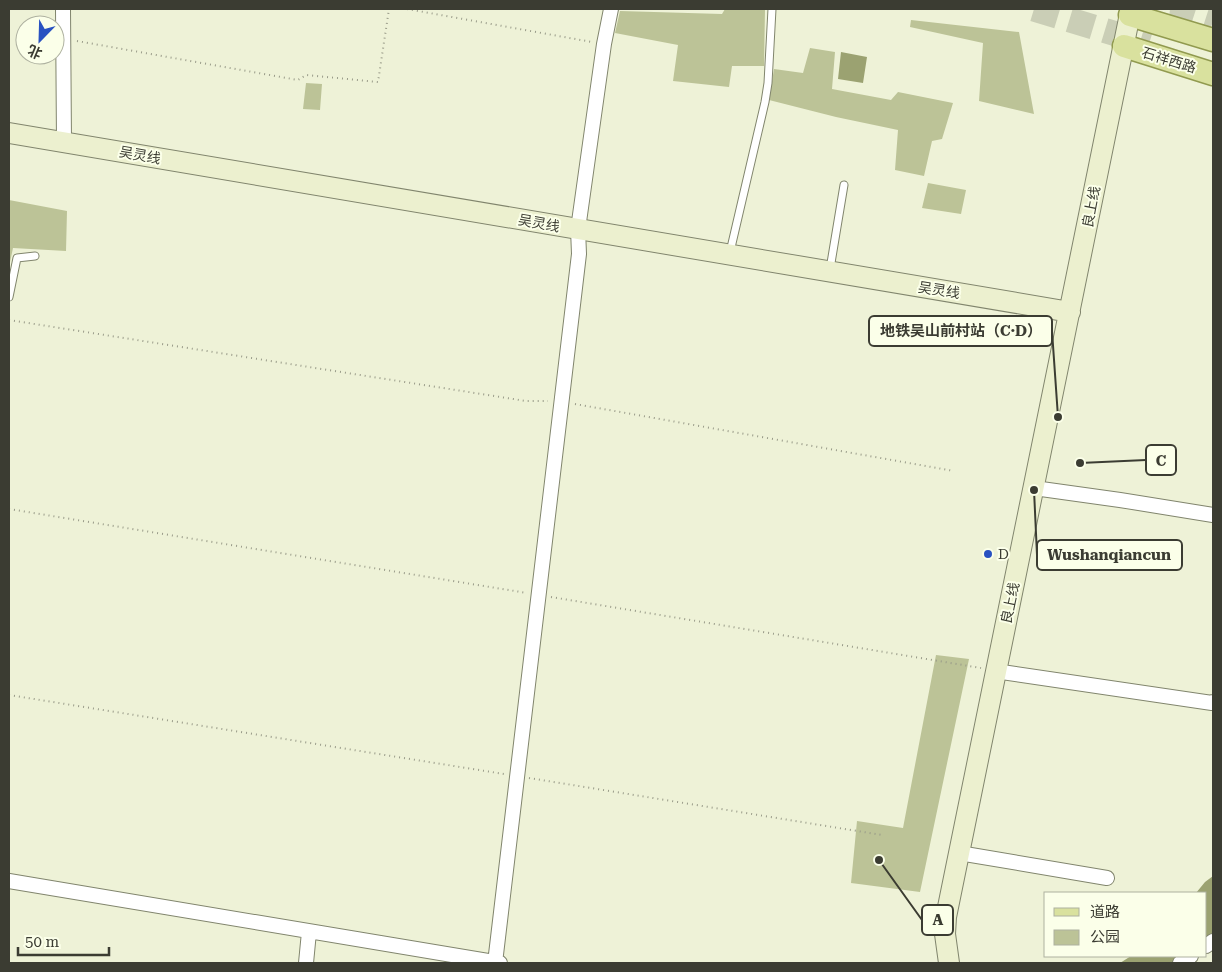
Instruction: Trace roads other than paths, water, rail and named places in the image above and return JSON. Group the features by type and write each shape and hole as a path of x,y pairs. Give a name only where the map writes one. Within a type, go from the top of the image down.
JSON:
{"main road":[{"path":"1130,12 1213,40"},
{"name":"石祥西路","path":"1124,46 1213,74"}],"street":[{"path":"63,9 64,142"},
{"path":"9,882 497,963 517,776 579,254 578,229 604,44 611,9"},
{"name":"良上线","path":"949,963 945,934 946,917 1130,12"},
{"name":"吴灵线","path":"9,133 1070,312"},
{"path":"1034,488 1213,515"},
{"path":"995,671 1213,702"},
{"path":"959,853 1107,878"},
{"path":"306,963 309,932"}],"lane":[{"path":"730,255 768,83 772,9"},
{"path":"829,272 844,185"},
{"path":"9,298 18,258 35,256"}],"tunnel":[{"path":"1034,9 1149,44"},
{"path":"1170,9 1213,21"}],"place":[{"name":"地铁吴山前村站（C·D）","path":"1058,417"},
{"name":"C","path":"1080,463"},
{"name":"Wushanqiancun","path":"1034,490"},
{"name":"D","path":"988,554"},
{"name":"A","path":"879,860"}]}
